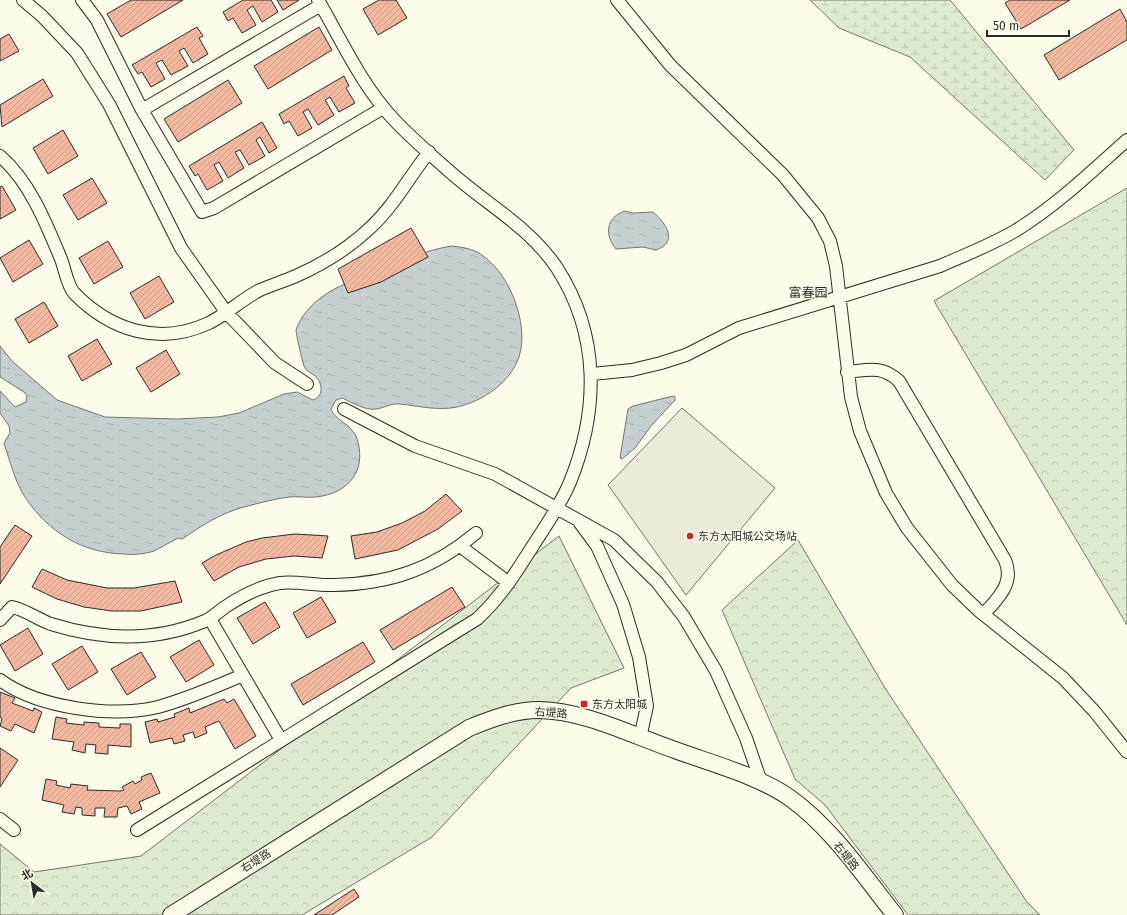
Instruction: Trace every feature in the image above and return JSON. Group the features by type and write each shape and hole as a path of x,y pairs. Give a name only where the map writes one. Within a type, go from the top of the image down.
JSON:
{"main road":[{"name":"右堤路","path":"171,915 469,728 501,715 538,710 567,713 601,722 640,738 761,782 789,798 805,811 831,837 895,915"}],"street":[{"path":"23,0 42,16 77,53 109,104 181,248 226,312 275,363 307,384"},
{"path":"617,0 670,65 783,175 818,218 830,241 836,266 847,372 851,397 860,431 886,493 907,528 952,585 984,614 1063,678 1095,712 1127,752"},
{"path":"88,2 142,110 202,212 214,208 383,108"},
{"path":"137,830 477,619 494,604 557,508 569,483 580,454 587,426 592,374 580,316 570,292 556,268 537,243 518,224 450,172 383,108 359,70 320,2 142,110"},
{"path":"592,374 632,370 661,363 686,354 739,328 940,266 972,252 1015,230 1065,194 1127,140"},
{"path":"0,156 14,171 35,202 48,228 73,291 92,310 113,323 136,331 161,335 186,331 210,322 255,293 324,262 350,245 388,210 414,171 429,152"},
{"path":"847,372 878,369 890,373 899,381 1005,560 1009,569 1008,581 999,597 984,614"},
{"path":"344,409 415,446 495,474 614,540 657,582 684,617 716,671 746,738 761,782"},
{"path":"577,519 597,546 626,611 639,657 647,706 640,738"},
{"path":"0,620 12,607 23,610 47,622 73,631 109,637 142,637 174,631 210,619 225,607 255,591 279,583 332,585 366,584 388,580 413,572 435,562 460,546 476,533"},
{"path":"460,546 509,583"},
{"path":"210,619 281,740"},
{"path":"0,680 38,699 73,709 120,711 156,707 199,694 243,675"},
{"path":"0,819 14,830"}],"green space":[{"path":"810,0 950,0 1074,150 1045,180 910,57 839,28"},
{"path":"1127,188 1127,625 934,301"},
{"path":"559,536 624,668 571,688 432,837 302,915 0,915 0,844 34,872 141,856"},
{"path":"798,540 885,688 1027,902 1040,915 908,915 825,805 795,779 722,610"}],"shaded area":[{"name":"东方太阳城公交场站","path":"682,408 775,488 686,595 608,485"}],"water":[{"path":"625,211 633,213 653,212 658,216 666,227 669,237 663,247 656,250 643,247 616,249 610,238 609,227 614,218"},
{"path":"452,246 475,251 487,259 497,270 514,297 519,313 522,343 519,357 515,366 502,383 494,390 476,400 457,407 436,408 397,404 367,409 342,398 336,400 331,409 334,414 354,433 359,447 360,457 355,475 343,488 326,495 283,498 236,510 212,520 182,539 178,538 154,551 143,554 109,553 80,545 55,530 44,521 21,491 4,443 10,433 9,426 0,413 0,391 15,407 26,402 27,396 24,392 0,377 0,346 12,361 57,400 105,417 177,419 218,417 239,413 284,394 297,392 313,400 319,396 321,387 317,378 307,371 304,366 296,330 300,320 310,308 327,293 346,284 401,261"},
{"path":"673,396 675,397 675,400 651,426 635,448 622,459 620,458 628,409 633,406"}],"building":[{"path":"131,0 183,0 121,37 107,14"},
{"path":"243,0 271,0 278,12 262,22 253,6 247,10 256,25 242,33 233,18 228,21 223,12"},
{"path":"277,0 299,0 283,10"},
{"path":"379,0 396,0 407,18 378,35 363,9"},
{"path":"1010,0 1070,0 1021,29 1005,3"},
{"path":"1120,9 1127,22 1127,40 1059,80 1044,55"},
{"path":"197,27 203,36 199,38 208,54 193,63 184,48 179,51 188,66 171,75 162,60 156,63 165,79 151,87 142,72 138,74 132,65"},
{"path":"319,27 332,50 268,89 254,66"},
{"path":"9,34 19,51 0,61 0,39"},
{"path":"344,76 349,86 346,88 355,103 339,112 330,97 325,100 334,115 318,125 308,109 303,112 312,128 298,136 289,121 284,124 279,114"},
{"path":"43,79 53,96 2,127 0,105"},
{"path":"228,80 242,103 178,142 164,119"},
{"path":"262,122 277,148 269,153 260,137 256,140 265,156 249,165 240,150 235,152 244,168 228,178 219,162 214,165 223,181 207,190 198,174 195,176 189,166"},
{"path":"63,130 78,156 48,174 33,148"},
{"path":"92,178 107,203 78,220 63,195"},
{"path":"2,186 16,210 0,219 0,187"},
{"path":"411,228 428,257 381,282 348,293 338,269"},
{"path":"29,240 43,264 13,282 0,258"},
{"path":"108,241 123,267 94,284 79,258"},
{"path":"159,276 174,302 145,319 130,293"},
{"path":"44,302 58,326 29,343 15,319"},
{"path":"97,339 112,364 82,381 68,356"},
{"path":"166,350 180,374 151,392 136,368"},
{"path":"446,494 462,511 438,529 398,550 355,559 351,536 377,532 402,523 425,511"},
{"path":"15,525 32,536 0,584 0,547"},
{"path":"295,534 328,536 322,558 294,556 266,559 239,567 214,581 202,563 246,542 262,538"},
{"path":"42,569 67,580 107,588 134,588 175,581 182,602 141,611 112,611 84,607 57,599 32,587"},
{"path":"452,587 465,607 393,650 380,630"},
{"path":"321,597 336,622 307,638 293,613"},
{"path":"265,602 280,627 253,644 237,618"},
{"path":"28,628 43,654 15,671 0,645"},
{"path":"199,640 214,665 186,682 170,657"},
{"path":"363,642 375,662 303,705 291,684"},
{"path":"82,646 98,672 68,690 52,664"},
{"path":"141,652 156,677 127,695 111,669"},
{"path":"0,692 15,698 12,703 33,711 34,708 42,712 34,733 15,724 11,731 0,726 2,719 0,717"},
{"path":"224,699 227,703 234,699 256,736 235,749 219,721 205,727 207,733 195,738 193,732 183,735 185,741 174,744 172,738 150,743 145,722 157,719 158,722 175,717 174,714 189,708 190,713"},
{"path":"56,717 67,719 66,723 84,725 84,722 99,723 99,727 120,728 120,724 131,724 131,747 108,745 108,754 95,753 96,745 86,744 85,753 72,750 74,742 52,739"},
{"path":"0,748 18,760 0,787"},
{"path":"151,773 160,793 139,802 142,809 131,814 127,806 118,808 117,817 104,817 105,808 95,808 95,816 82,815 82,808 76,807 74,814 62,812 64,805 42,800 46,779 57,781 56,785 70,788 71,784 88,786 87,790 120,791 124,790 122,787 133,781 135,784 142,780 141,777"},
{"path":"354,889 359,897 332,915 314,915"}],"place":[{"name":"东方太阳城公交场站","path":"690,536"},
{"name":"东方太阳城","path":"584,704"}],"district":[{"name":"富春园","path":"808,292"}]}
